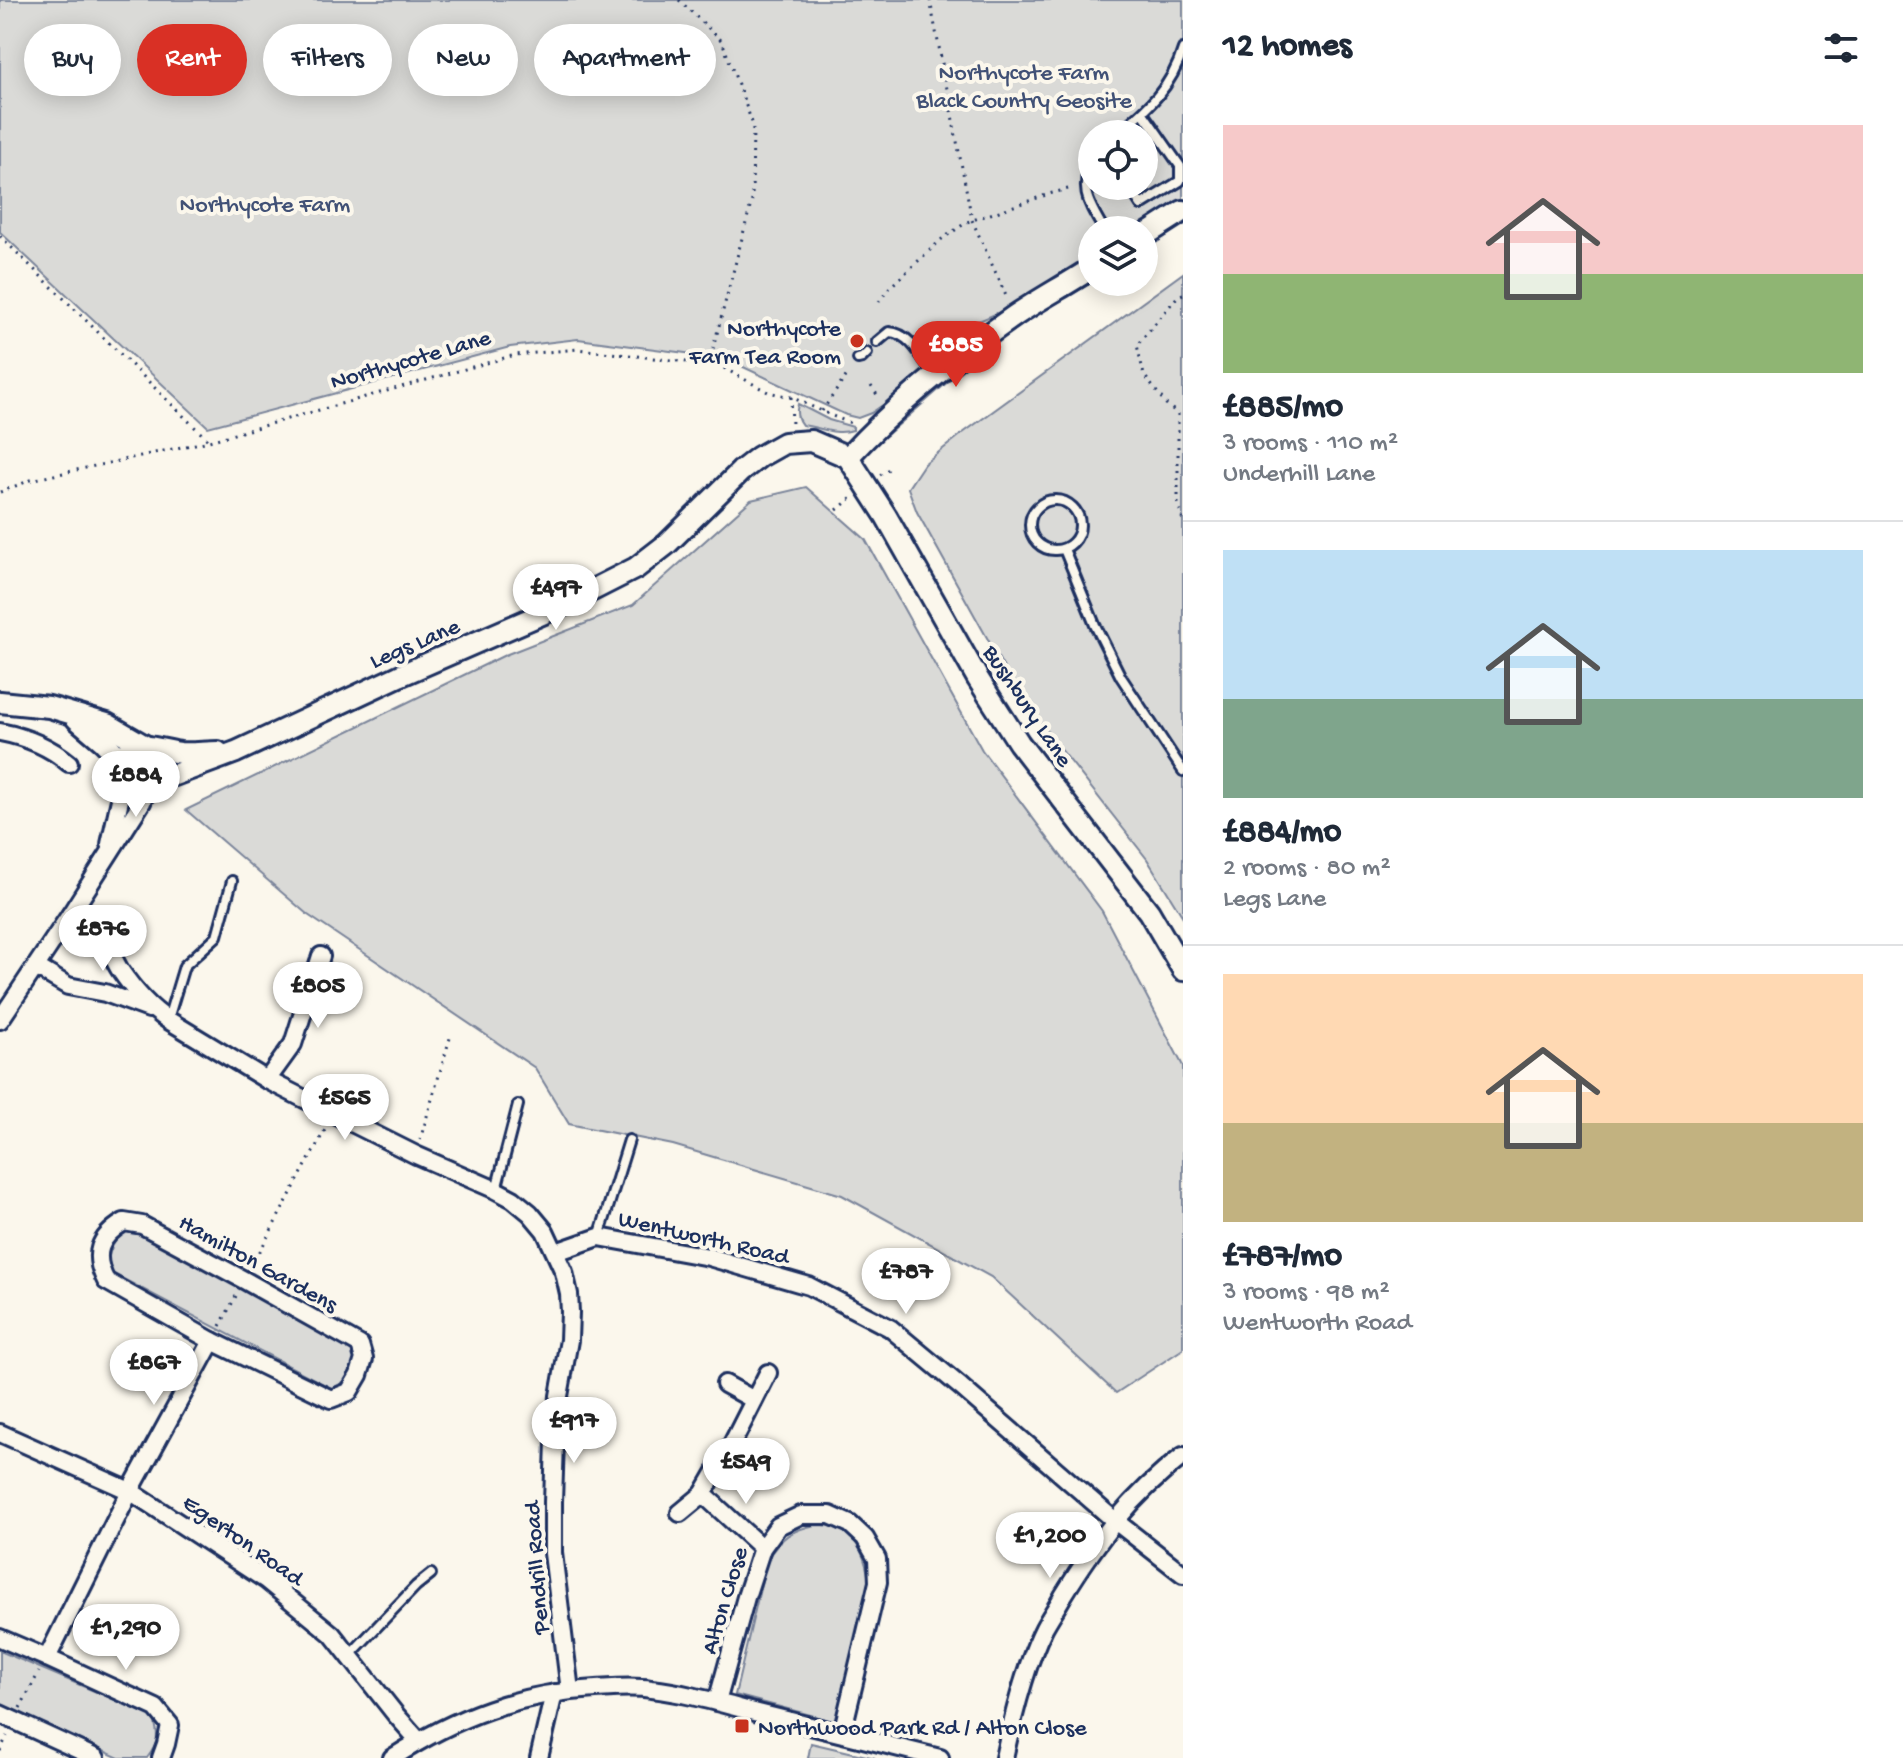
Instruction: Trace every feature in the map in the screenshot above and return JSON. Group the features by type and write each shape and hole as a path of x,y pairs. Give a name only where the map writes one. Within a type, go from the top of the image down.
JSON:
{"street":[{"path":"1158,227 1183,211"},
{"path":"792,442 811,441 848,457 873,430 935,377 1014,316 1078,277"},
{"name":"Legs Lane","path":"152,779 174,775 236,752 567,603 636,568 667,544 741,471 784,443 792,442"},
{"name":"Bushbury Lane","path":"848,457 1019,743 1149,912 1183,970"},
{"path":"0,702 49,707 107,724 147,746 160,761 160,767 142,802 0,1020"},
{"path":"72,715 104,742 130,778 137,782 152,779"},
{"path":"0,732 43,745 69,763"},
{"path":"106,857 126,755 137,746 147,746"},
{"name":"Legs Lane","path":"147,746 181,753 236,752"},
{"path":"70,915 107,945 132,987 161,1016"},
{"path":"267,1080 293,1044 321,956"},
{"path":"36,967 68,986 105,993 161,1016 267,1080 416,1155 513,1199 545,1231 556,1252"},
{"name":"Hamilton Gardens","path":"124,1222 142,1225 360,1345 364,1359 349,1392 331,1399 212,1341 106,1281 98,1265 101,1246 110,1231 124,1222"},
{"name":"Wentworth Road","path":"556,1252 599,1237 709,1257 809,1286 890,1328 1114,1520 1183,1574"},
{"name":"Pendrill Road","path":"556,1252 564,1272 570,1312 555,1441 553,1553 562,1692"},
{"path":"47,1658 130,1491 212,1341"},
{"path":"680,1513 703,1494 768,1373"},
{"path":"725,1384 754,1400"},
{"name":"Egerton Road","path":"0,1433 130,1491 266,1580 332,1634 419,1741"},
{"path":"1004,1758 1011,1723 1044,1629 1114,1520 1158,1475 1183,1456"},
{"path":"703,1494 762,1548"},
{"name":"Alton Close","path":"717,1702 762,1548 778,1526 801,1515 830,1515 850,1524 865,1538 877,1559 875,1598 842,1733"},
{"path":"0,1638 156,1708 170,1725 161,1758"},
{"path":"392,1758 450,1724 479,1712 539,1695 626,1688 651,1689 717,1702 940,1758"},
{"path":"539,1758 562,1692"},
{"path":"7,1717 96,1758"}],"lane":[{"path":"1134,120 1162,92 1180,61 1183,49"},
{"path":"1143,113 1148,120"},
{"path":"1158,134 1180,166 1180,181 1158,195"},
{"path":"877,342 889,332 901,335 935,377"},
{"path":"858,359 867,353"},
{"path":"1049,501 1066,503 1078,514 1080,530 1077,538 1064,549 1056,551 1041,546 1031,533 1036,509 1049,501"},
{"path":"1064,549 1095,625 1121,677 1183,771"},
{"path":"161,1016 184,966 217,936 232,881"},
{"path":"496,1190 518,1105"},
{"path":"599,1237 629,1140"},
{"path":"349,1656 431,1574"}],"path":[{"path":"679,0 722,41 753,125 752,200 709,364"},
{"path":"930,0 972,220 1014,316"},
{"path":"879,302 889,288 942,239 972,220 1078,188"},
{"path":"0,236 209,441"},
{"path":"1183,294 1137,345 1144,375 1166,404 1181,416 1178,503 1183,521"},
{"name":"Northycote Lane","path":"0,492 31,480 209,441 515,355 578,349 720,366 768,392 791,397 873,430"},
{"path":"822,411 847,375"},
{"path":"791,397 792,442"},
{"path":"416,1155 450,1038"},
{"path":"212,1341 334,1114"},
{"path":"0,1751 7,1717 47,1658"}],"green space":[{"name":"Northycote Farm","path":"0,0 1183,0 1183,209 1158,222 1158,216 1078,216 1078,270 974,323 912,385 871,413 858,418 846,415 724,358 578,339 510,347 208,427 0,232"},
{"path":"1183,273 1183,917 1147,859 1020,697 917,512 908,488 924,464 963,433 1151,296 1158,296 1158,291"},
{"path":"1020,321 1022,325 989,346 887,435 885,431 952,373"},
{"path":"798,404 829,420 853,427 853,430 834,432 802,425 797,415"},
{"path":"806,487 865,539 982,750 1102,911 1183,1066 1183,1349 1116,1393 991,1277 842,1195 673,1145 569,1124 535,1068 308,915 186,810 505,655 633,605 751,500"},
{"path":"133,1230 350,1347 356,1359 348,1378 331,1388 110,1272 109,1256 115,1242 121,1232"},
{"path":"816,1525 835,1527 851,1537 864,1558 869,1583 837,1722 735,1695 767,1559 787,1536"},
{"path":"0,1651 153,1716 157,1738 151,1753 147,1758 119,1758 0,1704"},
{"path":"811,1743 875,1758 808,1758"}],"place":[{"name":"Northycote Farm Tea Room","path":"857,341"},
{"name":"Northwood Park Rd / Alton Close","path":"742,1726"}],"park label":[{"name":"Northycote Farm Black Country Geosite","path":"1024,85"}]}
